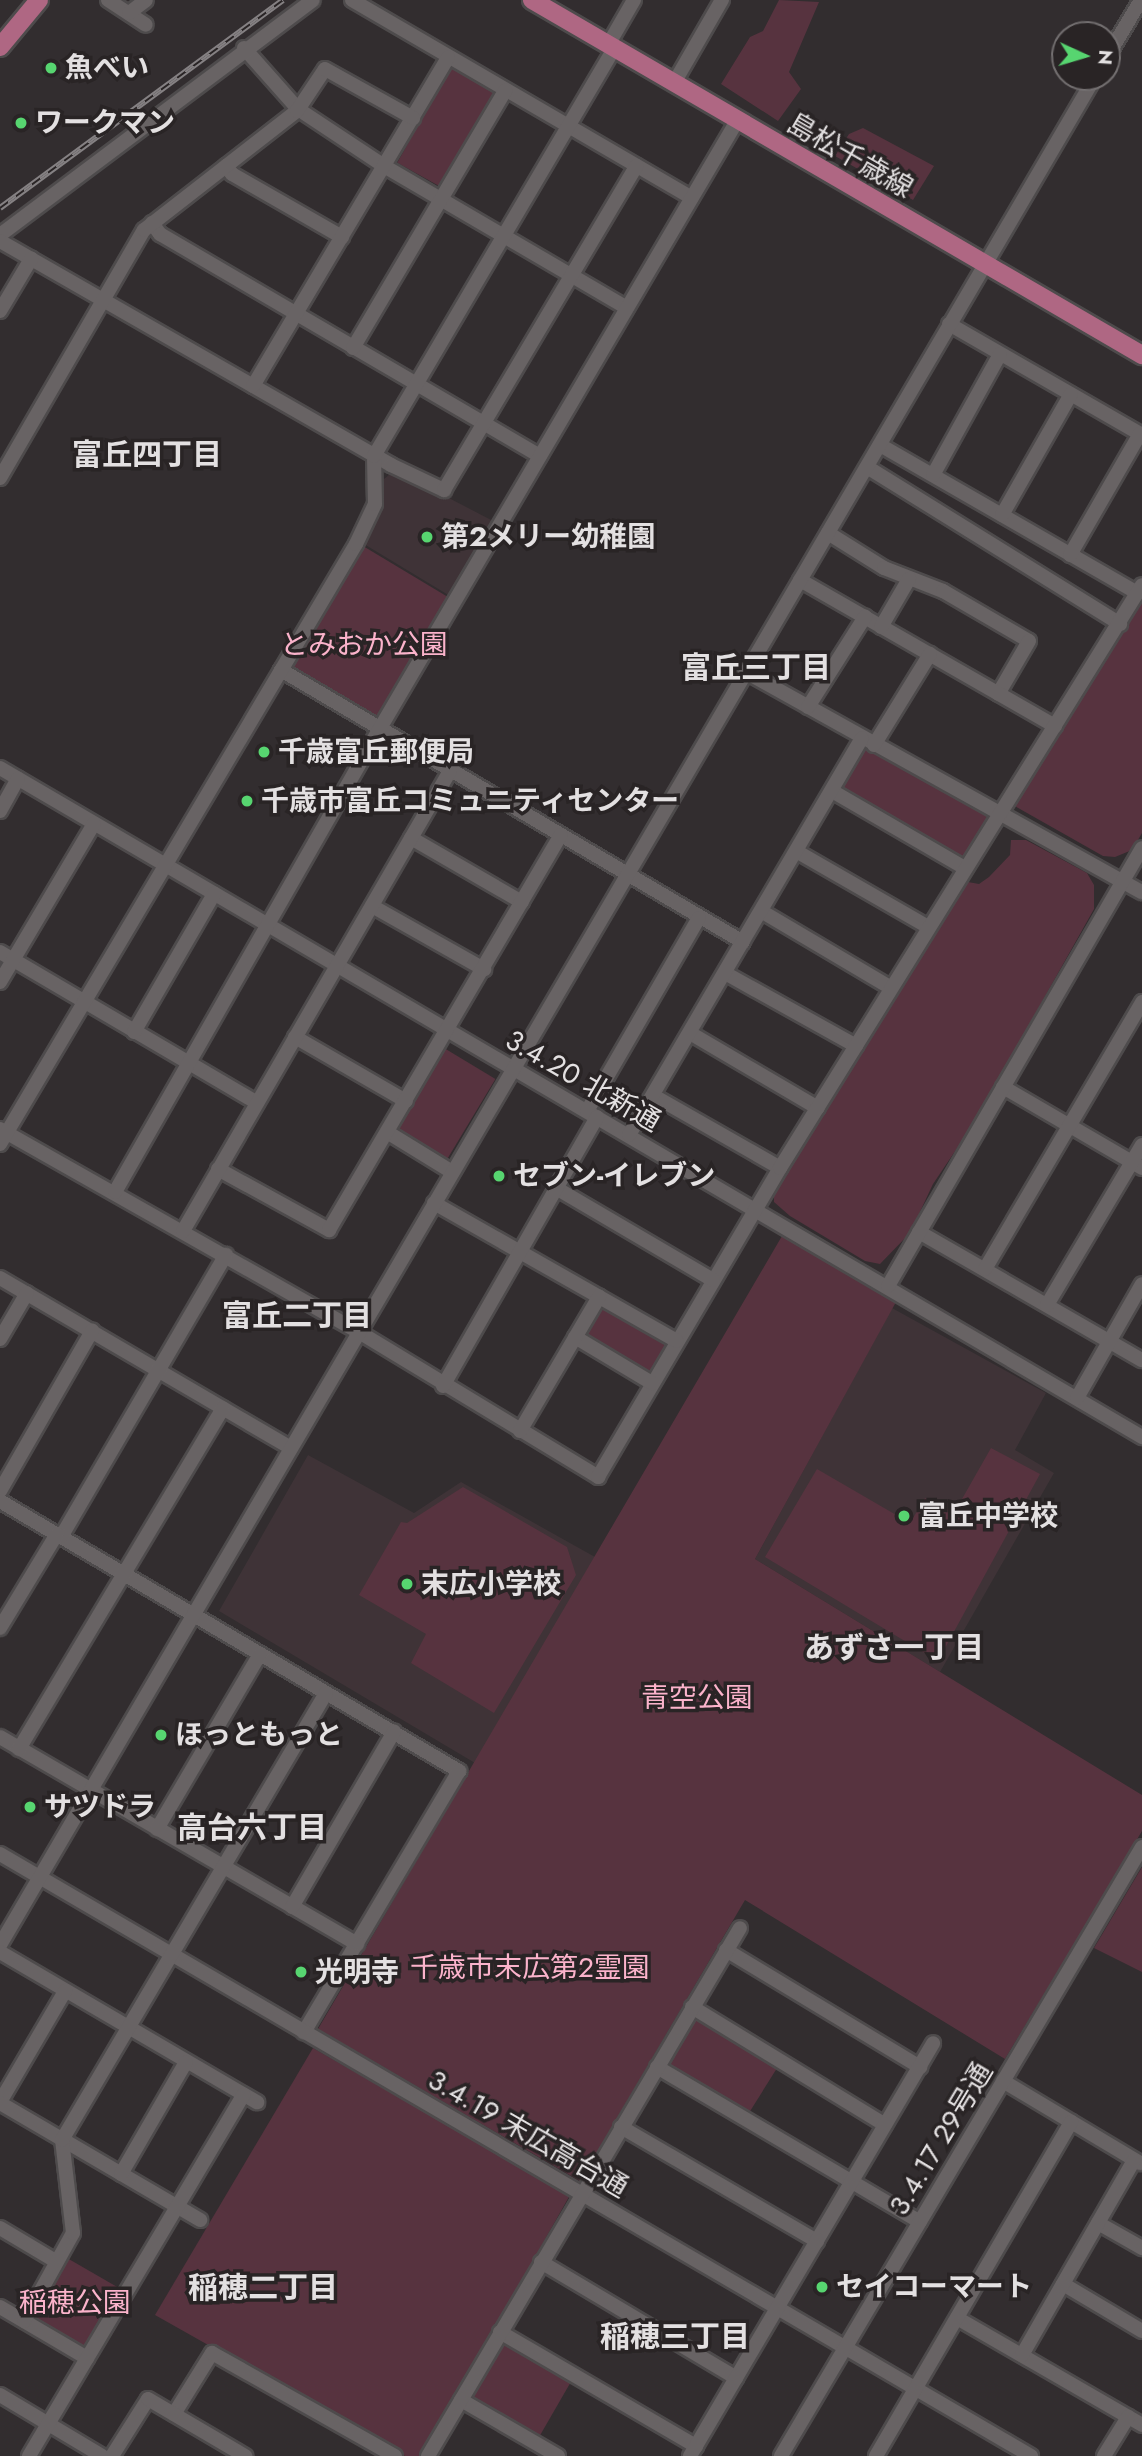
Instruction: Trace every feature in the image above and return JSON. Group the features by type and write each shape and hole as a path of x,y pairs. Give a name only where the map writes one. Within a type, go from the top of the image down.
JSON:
{"main road":[{"path":"2,41 39,0"},
{"name":"島松千歳線","path":"543,3 737,121 1142,355"}],"street":[{"path":"108,0 146,25"},
{"path":"129,13 146,0"},
{"path":"0,235 313,0"},
{"path":"352,0 692,198"},
{"path":"634,0 568,127 374,456 375,504 281,670 2,1135 116,1192 226,1255 598,1477 780,1168 928,927 1120,624 1139,589 1070,555 880,445"},
{"path":"674,83 722,0"},
{"path":"1121,34 1141,0"},
{"path":"245,49 298,109 384,166 627,308"},
{"path":"253,386 448,58"},
{"path":"0,478 105,302 144,230 298,109 325,69 412,118"},
{"path":"353,348 505,91"},
{"path":"0,1945 511,1069 1087,91"},
{"path":"116,1192 187,1062 379,730 737,121"},
{"path":"226,166 232,174 342,237"},
{"path":"0,241 374,456 444,490 636,166"},
{"path":"152,223 160,234 540,456"},
{"path":"0,311 31,259"},
{"path":"950,324 1141,435 1070,555"},
{"path":"933,475 1000,354"},
{"path":"1002,515 1071,394"},
{"path":"867,467 1120,624"},
{"path":"828,534 909,579 943,590 1029,641 998,694"},
{"path":"881,627 909,579"},
{"path":"800,580 1055,726"},
{"path":"808,708 865,617"},
{"path":"629,1135 832,791 929,654"},
{"path":"281,670 743,942"},
{"path":"746,672 868,741 1001,811 1142,892"},
{"name":"3.4.20 北新通","path":"0,768 1142,1437"},
{"path":"183,1231 450,771"},
{"path":"0,811 18,779"},
{"path":"832,791 965,868"},
{"path":"0,982 6,956 94,824"},
{"path":"218,1170 329,1230 561,835"},
{"path":"411,838 522,902"},
{"path":"888,1286 1142,848"},
{"path":"796,851 928,927"},
{"path":"134,1032 214,894"},
{"path":"372,905 484,968"},
{"path":"761,911 891,988"},
{"path":"443,1386 556,1188 592,1114 699,918"},
{"path":"6,956 257,1103"},
{"path":"725,973 856,1046"},
{"path":"985,1269 1142,1002"},
{"path":"690,1033 817,1108"},
{"path":"295,1037 406,1101"},
{"path":"1003,1087 1071,1124 1137,1165"},
{"path":"653,1096 780,1168"},
{"path":"387,1132 452,1172"},
{"path":"1047,1305 1137,1165 1142,1145"},
{"path":"556,1188 713,1280"},
{"path":"434,1203 677,1341"},
{"path":"919,1232 1142,1360"},
{"path":"0,1628 59,1535 226,1255"},
{"path":"0,1278 291,1448"},
{"path":"1077,1398 1142,1284"},
{"path":"0,1339 27,1293"},
{"path":"520,1431 599,1297"},
{"path":"0,1491 92,1331"},
{"path":"575,1337 652,1383"},
{"path":"19,1749 223,1408"},
{"path":"0,1501 459,1771 304,2032"},
{"path":"157,1829 260,1654"},
{"path":"23,2321 73,2233 62,2140 326,1693"},
{"path":"292,1907 394,1732"},
{"path":"0,1737 357,1944"},
{"name":"3.4.17 29号通","path":"781,2456 1142,1847"},
{"name":"3.4.19 末広高台通","path":"0,1854 1031,2456"},
{"path":"428,2456 740,1928"},
{"path":"726,1950 920,2067"},
{"path":"0,1952 257,2102"},
{"path":"65,1991 0,2103 200,2220"},
{"path":"692,2007 885,2125"},
{"path":"500,2332 693,2451 933,2043"},
{"path":"121,2174 186,2062"},
{"path":"657,2067 850,2184 920,2222"},
{"path":"1003,2081 1138,2162 1098,2222 1021,2355"},
{"path":"29,2456 243,2095"},
{"path":"876,2456 1071,2122"},
{"path":"621,2127 817,2241"},
{"path":"1098,2222 1142,2248"},
{"path":"0,2228 57,2262"},
{"path":"541,2262 736,2378"},
{"path":"1063,2284 1142,2331"},
{"path":"0,2307 87,2358"},
{"path":"957,2318 1142,2425"},
{"path":"174,2414 212,2353 395,2456"},
{"path":"0,2395 102,2456"},
{"path":"112,2456 148,2399 245,2456"},
{"path":"461,2400 558,2456"},
{"path":"1104,2456 1128,2417"}],"shaded area":[{"name":"第2メリー幼稚園","path":"395,470 495,522 450,596 364,544 383,500 384,479"},
{"name":"富丘中学校","path":"892,1308 1046,1393 1015,1450 1054,1473 940,1672 755,1559"},
{"name":"末広小学校","path":"308,1455 414,1513 461,1482 595,1557 475,1763 219,1611"}],"green space":[{"path":"779,0 819,2 789,72 801,89 778,121 721,84 750,37 763,31"},
{"path":"452,64 499,90 444,189 397,163"},
{"path":"863,128 934,166 913,200 835,156 849,134"},
{"name":"とみおか公園","path":"363,546 450,599 378,719 291,666"},
{"path":"1142,602 1142,833 1132,850 1115,857 1103,856 1013,805"},
{"path":"866,746 990,818 965,861 841,789"},
{"path":"1011,840 1026,840 1087,873 1094,885 1094,909 974,1123 933,1184 910,1233 880,1264 865,1261 790,1216 774,1202 774,1194 968,882 979,884 989,877 1010,855"},
{"path":"444,1048 495,1079 447,1160 395,1129"},
{"name":"青空公園","path":"782,1236 896,1302 755,1559 1142,1795 1142,1831 1005,2059 745,1900 580,2181 318,2029"},
{"path":"600,1306 666,1346 647,1377 581,1337"},
{"path":"991,1448 1040,1474 938,1661 765,1557 817,1469 910,1523 925,1498 954,1513"},
{"path":"463,1487 567,1547 576,1575 494,1713 411,1663 426,1634 359,1595 401,1522 407,1523"},
{"path":"1142,1867 1142,1972 1094,1948"},
{"path":"694,2016 777,2068 747,2116 664,2064"},
{"path":"313,2048 570,2195 423,2456 405,2456 155,2315"},
{"name":"稲穂公園","path":"67,2258 118,2288 84,2347 32,2318"},
{"path":"505,2340 573,2379 538,2439 470,2400"}],"railway":[{"path":"0,208 283,0"}],"place":[{"name":"魚べい","path":"51,68"},
{"name":"ワークマン","path":"21,123"},
{"name":"第2メリー幼稚園","path":"427,537"},
{"name":"千歳富丘郵便局","path":"264,752"},
{"name":"千歳市富丘コミュニティセンター","path":"247,801"},
{"name":"セブン-イレブン","path":"499,1176"},
{"name":"富丘中学校","path":"904,1516"},
{"name":"末広小学校","path":"407,1584"},
{"name":"ほっともっと","path":"161,1735"},
{"name":"サツドラ","path":"30,1807"},
{"name":"光明寺","path":"301,1972"},
{"name":"セイコーマート","path":"822,2287"}],"district":[{"name":"富丘四丁目","path":"147,455"},
{"name":"富丘三丁目","path":"756,668"},
{"name":"富丘二丁目","path":"297,1316"},
{"name":"あずさ一丁目","path":"894,1648"},
{"name":"高台六丁目","path":"252,1828"},
{"name":"稲穂二丁目","path":"263,2288"},
{"name":"稲穂三丁目","path":"675,2337"}],"park label":[{"name":"千歳市末広第2霊園","path":"530,1968"}]}
